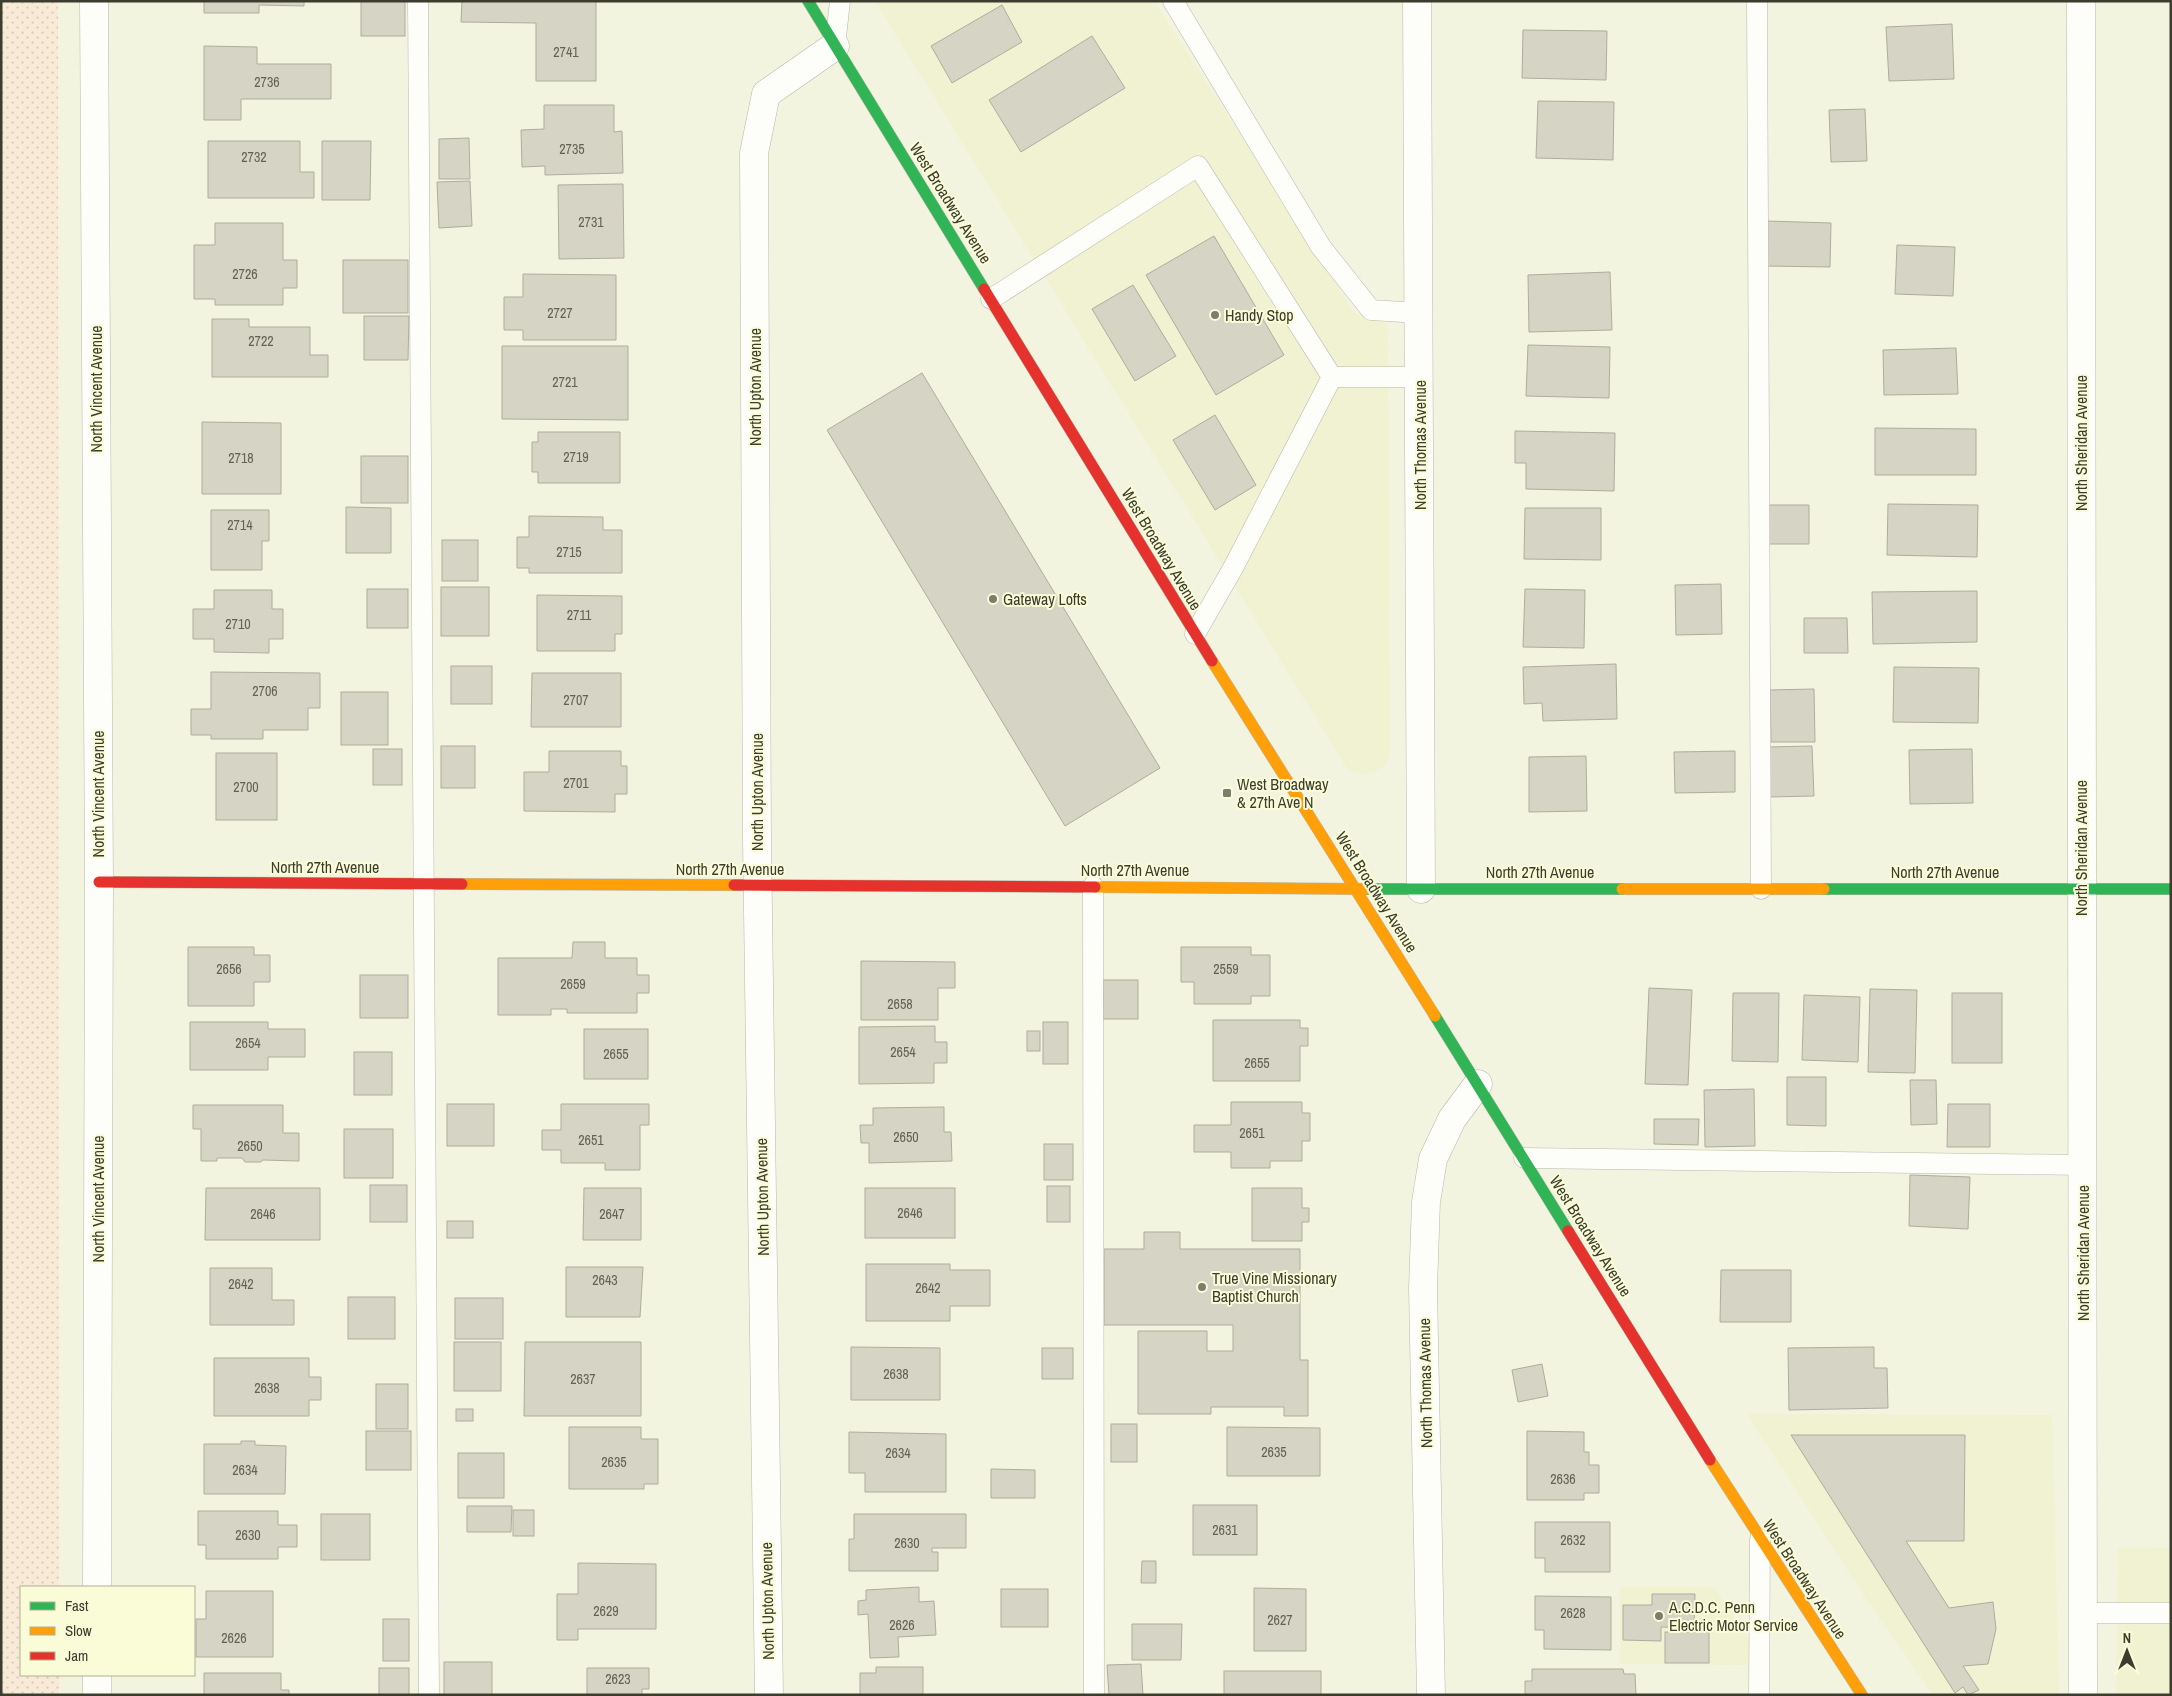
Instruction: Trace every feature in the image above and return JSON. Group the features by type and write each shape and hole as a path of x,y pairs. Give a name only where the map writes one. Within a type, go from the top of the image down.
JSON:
{"street":[{"name":"North Vincent Avenue","path":"94,1 99,882 97,1586"},
{"name":"West Broadway Avenue","path":"808,1 1195,634 1356,888 1760,1539 1862,1695"},
{"name":"North Thomas Avenue","path":"1417,1 1421,889"},
{"name":"North Sheridan Avenue","path":"2081,1 2083,1695"},
{"name":"North Upton Avenue","path":"769,1695 757,886 754,153 766,94 835,46"},
{"name":"North 27th Avenue","path":"99,882 1421,889 2171,889"},
{"name":"North Thomas Avenue","path":"1431,1695 1423,1288 1426,1202 1432,1159 1452,1120 1478,1084"},
{"path":"97,1676 97,1695"}],"lane":[{"path":"418,1 429,1695"},
{"path":"835,46 840,1"},
{"path":"1173,1 1203,55 1326,254 1371,310 1419,313"},
{"path":"1757,1 1760,889"},
{"path":"991,299 1198,166 1332,377"},
{"path":"1332,377 1420,377"},
{"path":"1195,634 1233,568 1332,377"},
{"path":"1092,886 1094,1695"},
{"path":"1524,1158 2083,1165"},
{"path":"1759,1695 1760,1539"},
{"path":"2083,1613 2171,1613"}],"shaded area":[{"path":"1,1 58,1 59,1586 20,1586 20,1676 59,1676 59,1695 1,1695"},
{"path":"875,1 1154,1 1354,313 1388,324 1390,755 1385,766 1374,772 1361,774 1348,770"},
{"path":"1747,1414 2052,1415 2059,1695 1933,1695 1866,1599"},
{"path":"2118,1547 2171,1548 2171,1695 2116,1695"},
{"path":"1620,1586 1713,1586 1767,1665 1620,1664"}],"building":[{"path":"204,1 304,1 304,6 259,5 259,13 204,13"},
{"path":"361,1 405,1 405,36 361,36"},
{"path":"462,1 596,1 596,81 536,81 536,23 461,22"},
{"path":"1002,5 1022,42 952,83 931,46"},
{"path":"1952,24 1954,79 1889,81 1886,27"},
{"path":"1523,30 1607,31 1606,80 1522,78"},
{"path":"1092,36 1125,88 1021,152 989,100"},
{"path":"204,46 257,47 257,64 331,64 331,99 241,99 241,120 204,120"},
{"path":"1538,101 1614,102 1613,160 1536,158"},
{"path":"544,105 614,105 614,132 622,131 623,173 545,175 545,166 522,167 521,130 544,129"},
{"path":"1865,109 1867,161 1831,162 1829,110"},
{"path":"469,138 470,179 439,179 439,139"},
{"path":"208,141 300,141 300,172 314,172 314,198 208,198"},
{"path":"322,141 371,141 370,200 322,200"},
{"path":"470,181 472,226 439,228 437,182"},
{"path":"623,184 624,258 559,259 558,185"},
{"path":"1766,221 1831,223 1830,267 1765,266"},
{"path":"215,223 283,223 283,260 297,260 297,288 283,288 283,305 215,305 215,299 194,299 194,245 215,245"},
{"name":"Handy Stop","path":"1214,236 1284,355 1216,395 1146,275"},
{"path":"1897,245 1955,247 1953,296 1895,294"},
{"path":"343,260 408,260 408,313 343,313"},
{"path":"1610,272 1612,330 1529,332 1528,275"},
{"path":"523,274 616,275 616,340 523,340 523,330 504,330 504,297 523,297"},
{"path":"1133,285 1176,356 1135,381 1092,309"},
{"path":"364,316 409,316 408,360 364,360"},
{"path":"212,319 249,319 249,327 310,327 310,355 328,355 328,377 212,377"},
{"path":"1528,345 1610,347 1609,398 1526,396"},
{"path":"502,346 628,346 628,420 502,419"},
{"path":"1956,348 1958,394 1884,395 1883,350"},
{"name":"Gateway Lofts","path":"922,373 1160,768 1065,826 827,430"},
{"path":"1215,415 1256,485 1215,510 1173,440"},
{"path":"202,422 281,423 281,494 202,494"},
{"path":"1875,428 1976,429 1976,475 1875,475"},
{"path":"1515,431 1615,433 1614,491 1526,489 1526,463 1515,463"},
{"path":"538,432 620,432 620,483 538,483 538,472 532,472 532,442 538,442"},
{"path":"361,456 408,456 408,503 361,503"},
{"path":"1888,504 1978,505 1977,557 1887,555"},
{"path":"1769,505 1809,505 1809,544 1768,544"},
{"path":"346,507 391,508 391,553 346,553"},
{"path":"1525,508 1601,508 1601,560 1524,559"},
{"path":"211,510 269,510 269,541 262,541 262,570 211,570"},
{"path":"529,516 603,517 603,530 622,530 622,573 529,573 529,568 517,568 517,537 529,537"},
{"path":"442,540 478,540 478,581 442,581"},
{"path":"1721,584 1722,634 1676,635 1675,585"},
{"path":"441,587 489,587 489,636 441,636"},
{"path":"367,589 408,589 408,628 367,628"},
{"path":"1525,589 1585,590 1584,648 1523,647"},
{"path":"214,590 272,590 272,609 283,609 283,639 269,639 269,653 214,652 214,639 193,639 193,609 214,609"},
{"path":"1977,591 1977,642 1873,644 1872,592"},
{"path":"537,595 622,596 622,634 615,634 615,651 537,651"},
{"path":"1804,618 1847,618 1848,653 1804,653"},
{"path":"1616,664 1617,719 1543,721 1542,703 1524,704 1523,667"},
{"path":"451,666 492,666 492,704 451,704"},
{"path":"1894,667 1979,668 1978,723 1893,722"},
{"path":"211,672 320,673 320,708 308,708 308,730 263,730 263,739 211,739 211,735 191,735 191,709 211,709"},
{"path":"532,673 621,673 621,727 531,727"},
{"path":"1814,689 1815,742 1771,742 1770,690"},
{"path":"341,692 388,692 388,745 341,745"},
{"path":"441,746 475,746 475,788 441,788"},
{"path":"1812,746 1814,796 1769,797 1767,747"},
{"path":"373,749 402,749 402,785 373,785"},
{"path":"1972,749 1973,803 1910,804 1909,750"},
{"path":"549,751 621,751 621,766 627,766 627,794 615,794 615,812 524,811 524,772 549,772"},
{"path":"1735,751 1735,792 1675,793 1674,752"},
{"path":"216,753 277,753 277,820 216,820"},
{"path":"1586,756 1587,811 1529,812 1529,757"},
{"path":"573,942 605,942 605,958 637,958 637,975 649,975 649,993 637,993 637,1013 567,1013 567,1009 551,1009 551,1015 498,1015 498,958 572,958"},
{"path":"188,947 254,947 254,955 270,955 270,982 254,982 254,1006 188,1006"},
{"path":"1181,947 1251,947 1251,955 1270,955 1270,996 1251,996 1251,1004 1194,1004 1194,982 1181,982"},
{"path":"861,961 955,962 955,988 938,988 938,1020 861,1020"},
{"path":"360,975 408,975 408,1018 360,1018"},
{"path":"1103,980 1138,980 1138,1019 1103,1019"},
{"path":"1649,988 1692,990 1688,1085 1645,1084"},
{"path":"1870,989 1917,990 1915,1073 1868,1072"},
{"path":"1733,993 1779,993 1778,1062 1732,1061"},
{"path":"1952,993 2002,993 2002,1063 1952,1063"},
{"path":"1804,995 1860,997 1858,1062 1802,1060"},
{"path":"1213,1020 1300,1020 1300,1028 1308,1028 1308,1046 1300,1046 1300,1081 1213,1081"},
{"path":"190,1022 268,1022 268,1029 305,1029 305,1057 268,1057 268,1070 190,1070"},
{"path":"1043,1022 1068,1022 1068,1064 1043,1064"},
{"path":"935,1026 935,1042 947,1042 947,1063 934,1063 934,1083 859,1084 859,1027"},
{"path":"584,1029 648,1029 648,1079 584,1079"},
{"path":"1027,1031 1040,1031 1040,1051 1027,1051"},
{"path":"354,1052 392,1052 392,1095 354,1095"},
{"path":"1787,1077 1826,1077 1826,1126 1787,1125"},
{"path":"1910,1080 1936,1080 1937,1124 1911,1125"},
{"path":"1754,1089 1755,1146 1705,1147 1704,1090"},
{"path":"1231,1102 1302,1102 1302,1113 1310,1113 1310,1141 1302,1141 1302,1161 1270,1161 1270,1168 1231,1168 1231,1152 1194,1152 1194,1125 1231,1125"},
{"path":"447,1104 494,1104 494,1146 447,1146"},
{"path":"561,1104 649,1104 649,1125 640,1125 640,1170 605,1170 605,1163 561,1163 561,1150 542,1150 542,1130 561,1130"},
{"path":"1948,1104 1990,1104 1990,1147 1947,1147"},
{"path":"193,1105 283,1105 283,1133 299,1133 299,1161 263,1160 261,1162 245,1162 242,1158 217,1158 217,1161 201,1161 201,1129 193,1129"},
{"path":"944,1107 944,1132 951,1132 952,1161 869,1163 869,1143 861,1143 860,1125 873,1125 873,1108"},
{"path":"1654,1119 1699,1119 1698,1145 1654,1144"},
{"path":"344,1129 393,1129 393,1178 344,1178"},
{"path":"1044,1144 1073,1144 1073,1180 1044,1180"},
{"path":"1910,1175 1970,1177 1968,1229 1909,1226"},
{"path":"370,1185 407,1185 407,1222 370,1222"},
{"path":"1047,1186 1070,1186 1070,1222 1047,1222"},
{"path":"206,1188 320,1188 320,1240 205,1240"},
{"path":"584,1188 641,1188 641,1240 583,1240"},
{"path":"865,1188 955,1188 955,1238 865,1238"},
{"path":"1252,1188 1302,1188 1302,1208 1309,1208 1309,1222 1302,1222 1302,1241 1252,1241"},
{"path":"447,1221 473,1221 473,1238 447,1238"},
{"name":"True Vine Missionary Baptist Church","path":"1144,1232 1180,1232 1180,1249 1300,1249 1300,1360 1308,1360 1308,1416 1284,1416 1284,1407 1211,1407 1211,1414 1138,1414 1138,1331 1207,1331 1207,1351 1233,1351 1233,1325 1104,1325 1104,1249 1144,1249"},
{"path":"866,1264 950,1264 950,1270 990,1270 990,1306 950,1306 950,1321 866,1321"},
{"path":"566,1267 643,1267 640,1317 566,1317"},
{"path":"210,1268 272,1268 272,1300 294,1300 294,1325 210,1325"},
{"path":"1721,1270 1791,1270 1791,1322 1720,1322"},
{"path":"348,1297 395,1297 395,1339 348,1339"},
{"path":"455,1298 503,1298 503,1339 455,1339"},
{"path":"454,1342 501,1342 501,1391 454,1391"},
{"path":"525,1342 641,1342 641,1416 524,1416"},
{"path":"851,1347 940,1348 940,1400 851,1400"},
{"path":"1874,1347 1874,1368 1887,1368 1888,1408 1789,1410 1788,1348"},
{"path":"1042,1348 1073,1348 1073,1379 1042,1379"},
{"path":"214,1358 309,1358 309,1377 321,1377 321,1400 309,1400 309,1416 214,1416"},
{"path":"1542,1364 1548,1396 1518,1402 1512,1370"},
{"path":"376,1384 408,1384 408,1429 376,1429"},
{"path":"456,1409 473,1409 473,1421 456,1421"},
{"path":"1111,1424 1137,1424 1137,1462 1111,1462"},
{"path":"569,1427 641,1427 641,1439 658,1439 658,1484 644,1484 644,1489 569,1489"},
{"path":"1227,1427 1320,1428 1320,1476 1227,1476"},
{"path":"366,1431 411,1431 411,1470 366,1470"},
{"path":"1527,1431 1584,1432 1584,1452 1589,1452 1589,1465 1599,1465 1599,1493 1584,1493 1584,1500 1527,1500"},
{"path":"849,1432 946,1434 946,1492 865,1492 865,1473 849,1473"},
{"path":"1791,1435 1965,1435 1964,1541 1906,1541 1949,1608 1993,1602 1996,1629 1988,1664 1963,1666 1979,1690 1968,1695 1963,1687 1955,1693"},
{"path":"241,1441 255,1441 255,1445 286,1446 285,1494 204,1494 204,1444 241,1444"},
{"path":"458,1453 504,1453 504,1498 458,1498"},
{"path":"991,1469 1035,1470 1035,1498 991,1498"},
{"path":"1193,1505 1257,1505 1257,1555 1193,1555"},
{"path":"467,1506 512,1506 511,1532 467,1532"},
{"path":"513,1510 534,1510 534,1536 513,1536"},
{"path":"198,1511 278,1511 278,1525 297,1525 297,1547 278,1547 278,1559 206,1559 206,1545 198,1545"},
{"path":"321,1514 370,1514 370,1560 321,1560"},
{"path":"854,1514 966,1514 966,1548 932,1548 932,1552 938,1552 938,1571 849,1571 849,1539 854,1539"},
{"path":"1535,1522 1610,1522 1610,1572 1545,1572 1545,1558 1535,1558"},
{"path":"1142,1561 1156,1561 1156,1583 1141,1583"},
{"path":"578,1563 656,1564 656,1629 578,1629 578,1640 557,1640 557,1594 578,1594"},
{"path":"919,1587 919,1602 934,1601 936,1635 898,1637 899,1657 870,1658 868,1614 858,1615 858,1601 866,1600 866,1590"},
{"path":"1254,1588 1306,1589 1306,1651 1254,1651"},
{"path":"1001,1589 1048,1589 1048,1627 1001,1627"},
{"path":"206,1591 273,1591 273,1657 196,1657 196,1619 206,1619"},
{"name":"A.C.D.C. Penn Electric Motor Service","path":"1652,1594 1695,1594 1694,1628 1661,1627 1661,1641 1623,1640 1623,1605 1652,1605"},
{"path":"1535,1596 1611,1597 1611,1650 1544,1649 1544,1630 1535,1630"},
{"path":"383,1619 409,1619 409,1661 383,1661"},
{"path":"1132,1624 1182,1624 1181,1660 1132,1660"},
{"path":"1665,1632 1709,1632 1709,1663 1665,1663"},
{"path":"444,1662 492,1662 492,1695 444,1695"},
{"path":"1141,1664 1143,1695 1109,1695 1107,1665"},
{"path":"876,1667 923,1667 923,1695 860,1695 860,1673 876,1673"},
{"path":"379,1668 409,1668 409,1695 379,1695"},
{"path":"587,1668 649,1668 649,1689 642,1689 642,1695 587,1695"},
{"path":"1532,1669 1623,1669 1624,1674 1635,1674 1636,1695 1525,1695 1525,1681 1532,1681"},
{"path":"1224,1671 1321,1671 1321,1695 1224,1695"},
{"path":"204,1673 281,1673 281,1690 289,1690 289,1695 204,1695"}],"traffic: fast":[{"path":"808,1 984,289"},
{"path":"1367,889 1622,889"},
{"path":"1824,889 2171,889"},
{"path":"1435,1016 1568,1231"}],"traffic: slow":[{"path":"1212,661 1435,1016"},
{"path":"462,884 734,885"},
{"path":"1095,887 1367,889"},
{"path":"1622,889 1824,889"},
{"path":"1710,1460 1862,1695"}],"traffic: jam":[{"path":"984,289 1212,661"},
{"path":"99,882 462,884"},
{"path":"734,885 1095,887"},
{"path":"1568,1231 1710,1460"}],"place":[{"name":"Handy Stop","path":"1215,315"},
{"name":"Gateway Lofts","path":"993,599"},
{"name":"West Broadway & 27th Ave N","path":"1227,793"},
{"name":"True Vine Missionary Baptist Church","path":"1202,1287"},
{"name":"A.C.D.C. Penn Electric Motor Service","path":"1659,1616"}]}
